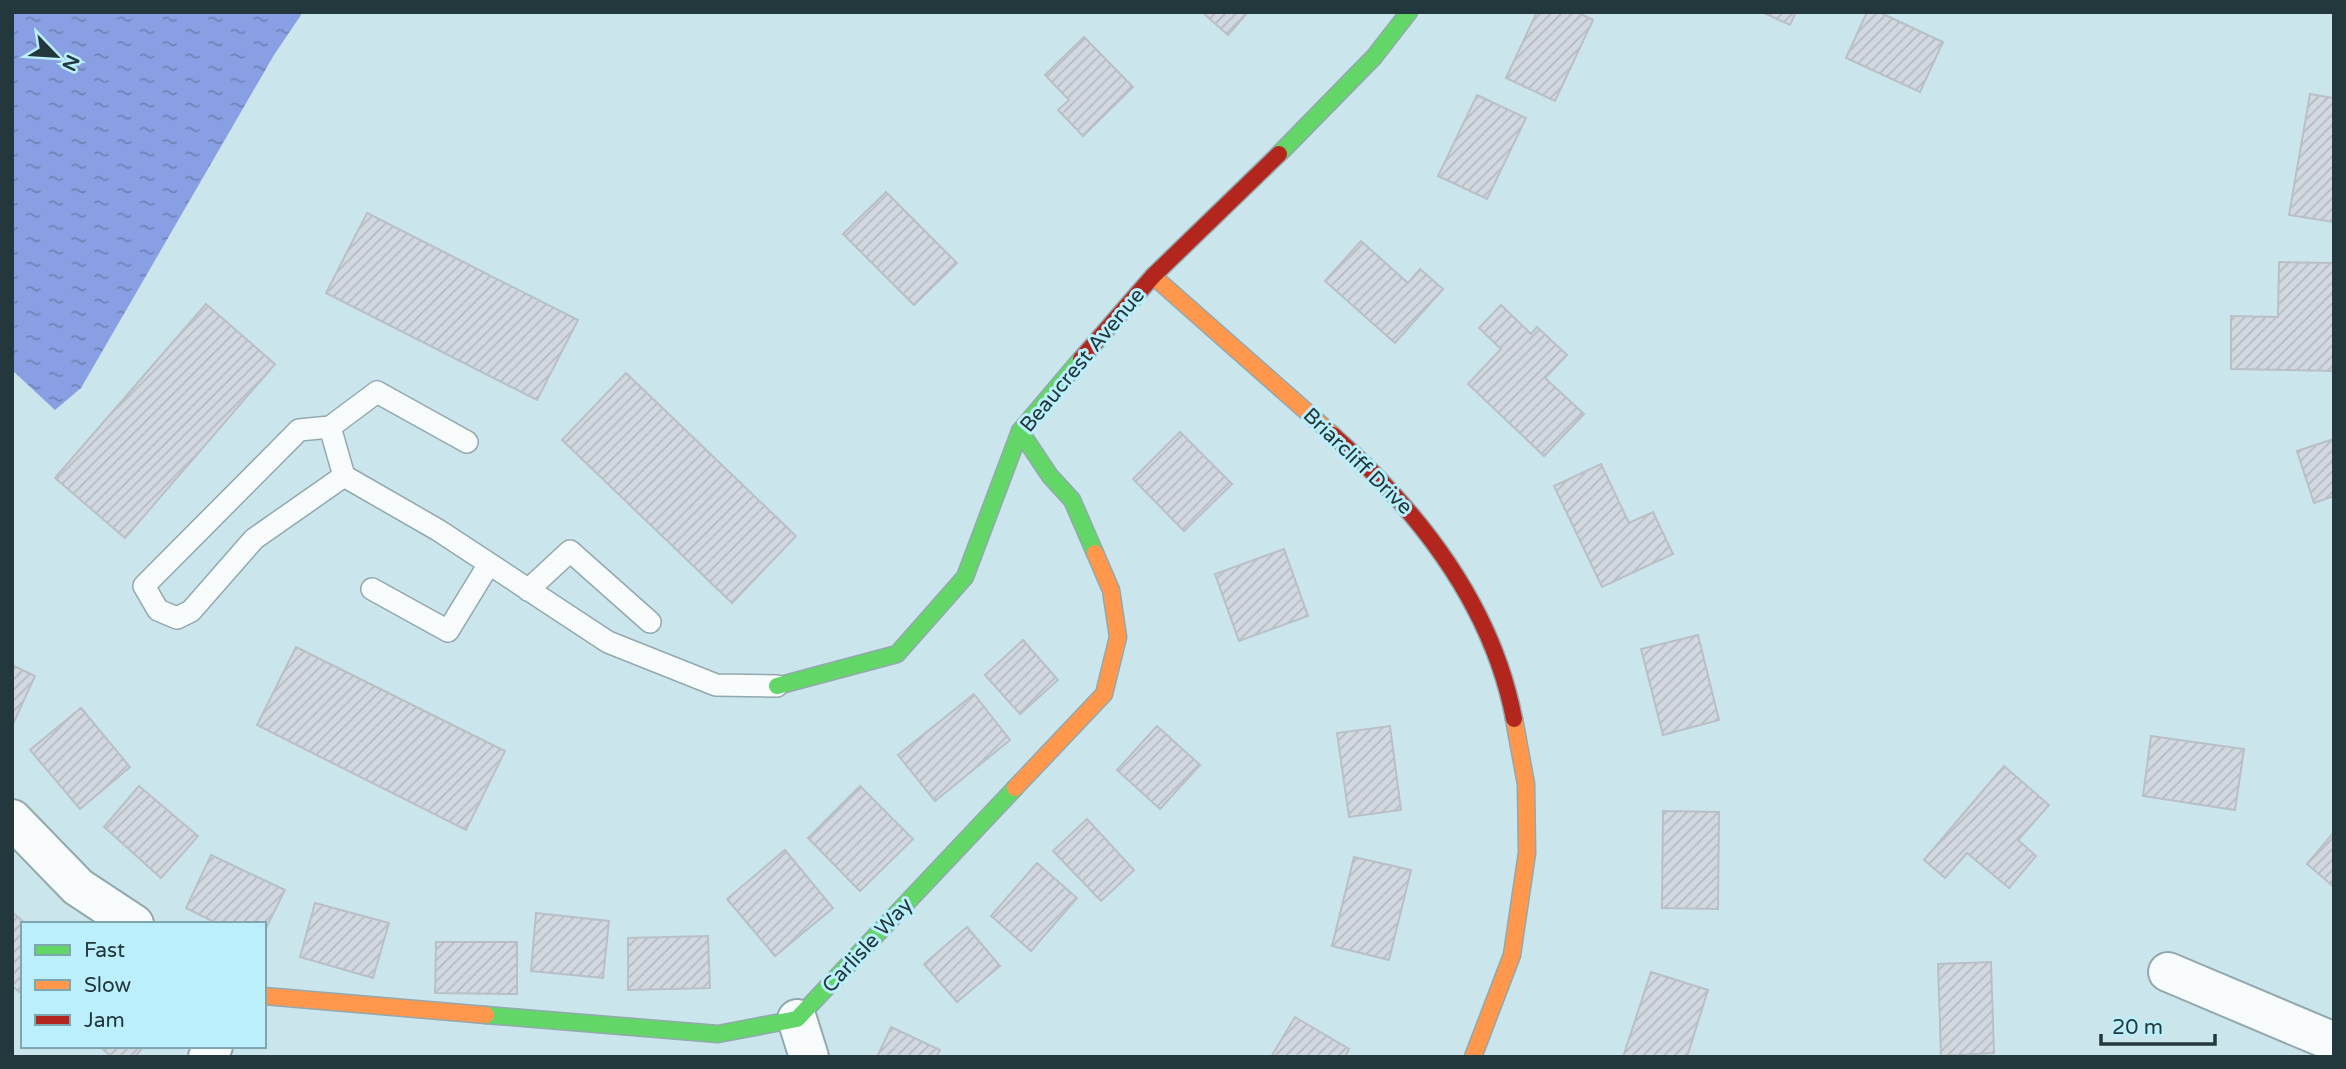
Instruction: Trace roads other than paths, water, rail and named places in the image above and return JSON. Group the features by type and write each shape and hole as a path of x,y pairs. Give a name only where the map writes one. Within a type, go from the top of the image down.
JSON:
{"street":[{"name":"Beaucrest Avenue","path":"777,686 897,654 965,577 1020,431 1153,276 1374,57 1409,12"},
{"name":"Briarcliff Drive","path":"1153,276 1367,465 1415,516 1445,558 1480,618 1510,699 1526,783 1527,853 1512,956 1473,1057"},
{"name":"Carlisle Way","path":"797,1020 1104,694 1118,636 1111,590 1072,500 1050,476 1020,431"},
{"path":"12,819 78,887 131,922"},
{"path":"2168,972 2334,1042"},
{"path":"266,996 718,1034 797,1020 809,1057"}],"lane":[{"path":"344,476 254,539 191,611 177,618 158,610 144,586 299,430 330,427 377,392 467,442"},
{"path":"330,427 344,476 438,530 620,647 716,685 777,686"},
{"path":"528,590 570,551 650,622"},
{"path":"372,589 448,631 489,564"}],"water":[{"path":"12,12 303,12 274,55 81,388 55,410 12,370"}]}
